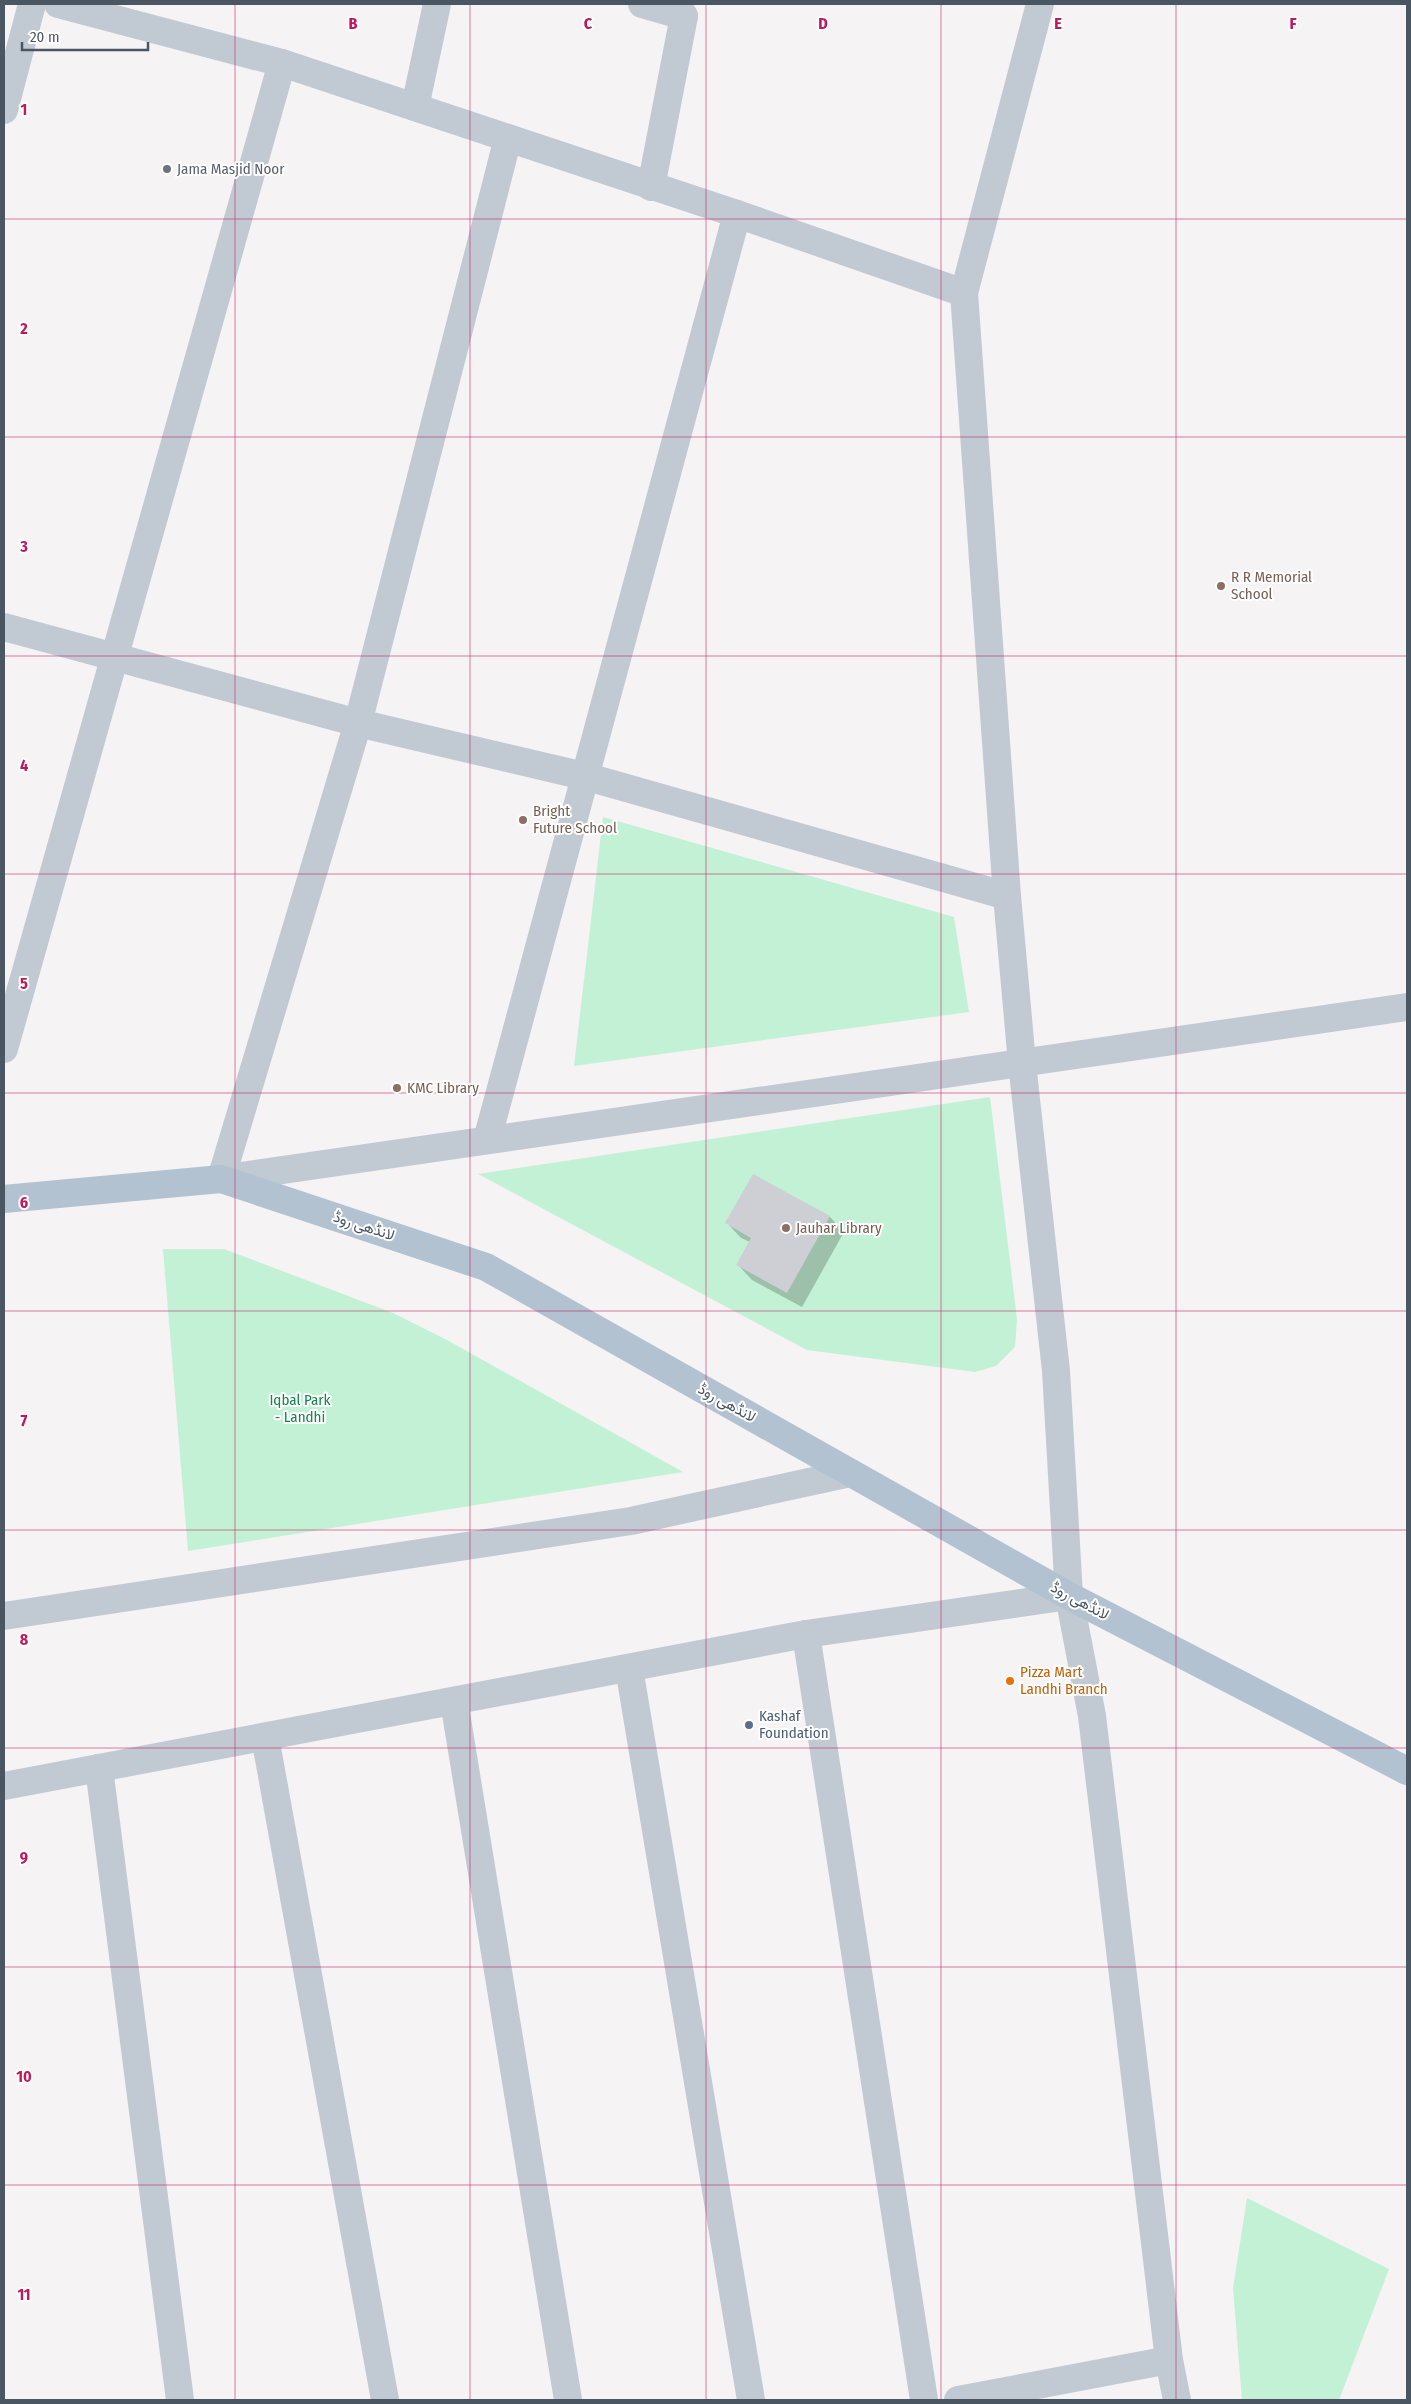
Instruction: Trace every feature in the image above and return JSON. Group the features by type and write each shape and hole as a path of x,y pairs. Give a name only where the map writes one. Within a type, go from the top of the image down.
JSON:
{"main road":[{"name":"لانڈھی روڈ","path":"4,1199 221,1179 486,1267 1068,1596 1407,1771"}],"street":[{"path":"4,110 32,4"},
{"path":"58,4 282,63 737,214 964,293"},
{"path":"415,107 437,4"},
{"path":"642,4 680,10 651,187"},
{"path":"1040,4 964,293 1007,896 1022,1063 1056,1371 1068,1596 1092,1716 1169,2360 1176,2400"},
{"path":"4,1049 282,63"},
{"path":"508,138 358,723 221,1179 1407,1007"},
{"path":"487,1140 737,214"},
{"path":"4,627 358,723 584,776 1007,896"},
{"path":"4,1616 631,1521 850,1473"},
{"path":"4,1786 806,1634 1068,1596"},
{"path":"806,1634 924,2400"},
{"path":"629,1668 751,2400"},
{"path":"454,1702 568,2400"},
{"path":"266,1737 385,2400"},
{"path":"99,1768 180,2400"},
{"path":"958,2400 1169,2360"}],"green space":[{"path":"603,817 954,917 969,1012 574,1066"},
{"path":"990,1097 1017,1319 1015,1347 996,1366 975,1372 807,1350 478,1174"},
{"name":"Iqbal Park - Landhi","path":"163,1249 224,1249 393,1313 447,1340 683,1472 188,1551"},
{"path":"1247,2198 1389,2269 1339,2400 1242,2400 1233,2288"}],"building":[{"path":"753,1174 830,1216 787,1293 736,1265 751,1238 725,1223"}],"place":[{"name":"Jama Masjid Noor","path":"167,169"},
{"name":"R R Memorial School","path":"1221,586"},
{"name":"Bright Future School","path":"523,820"},
{"name":"KMC Library","path":"397,1088"},
{"name":"Jauhar Library","path":"786,1228"},
{"name":"Pizza Mart Landhi Branch","path":"1010,1681"},
{"name":"Kashaf Foundation","path":"749,1725"}]}
